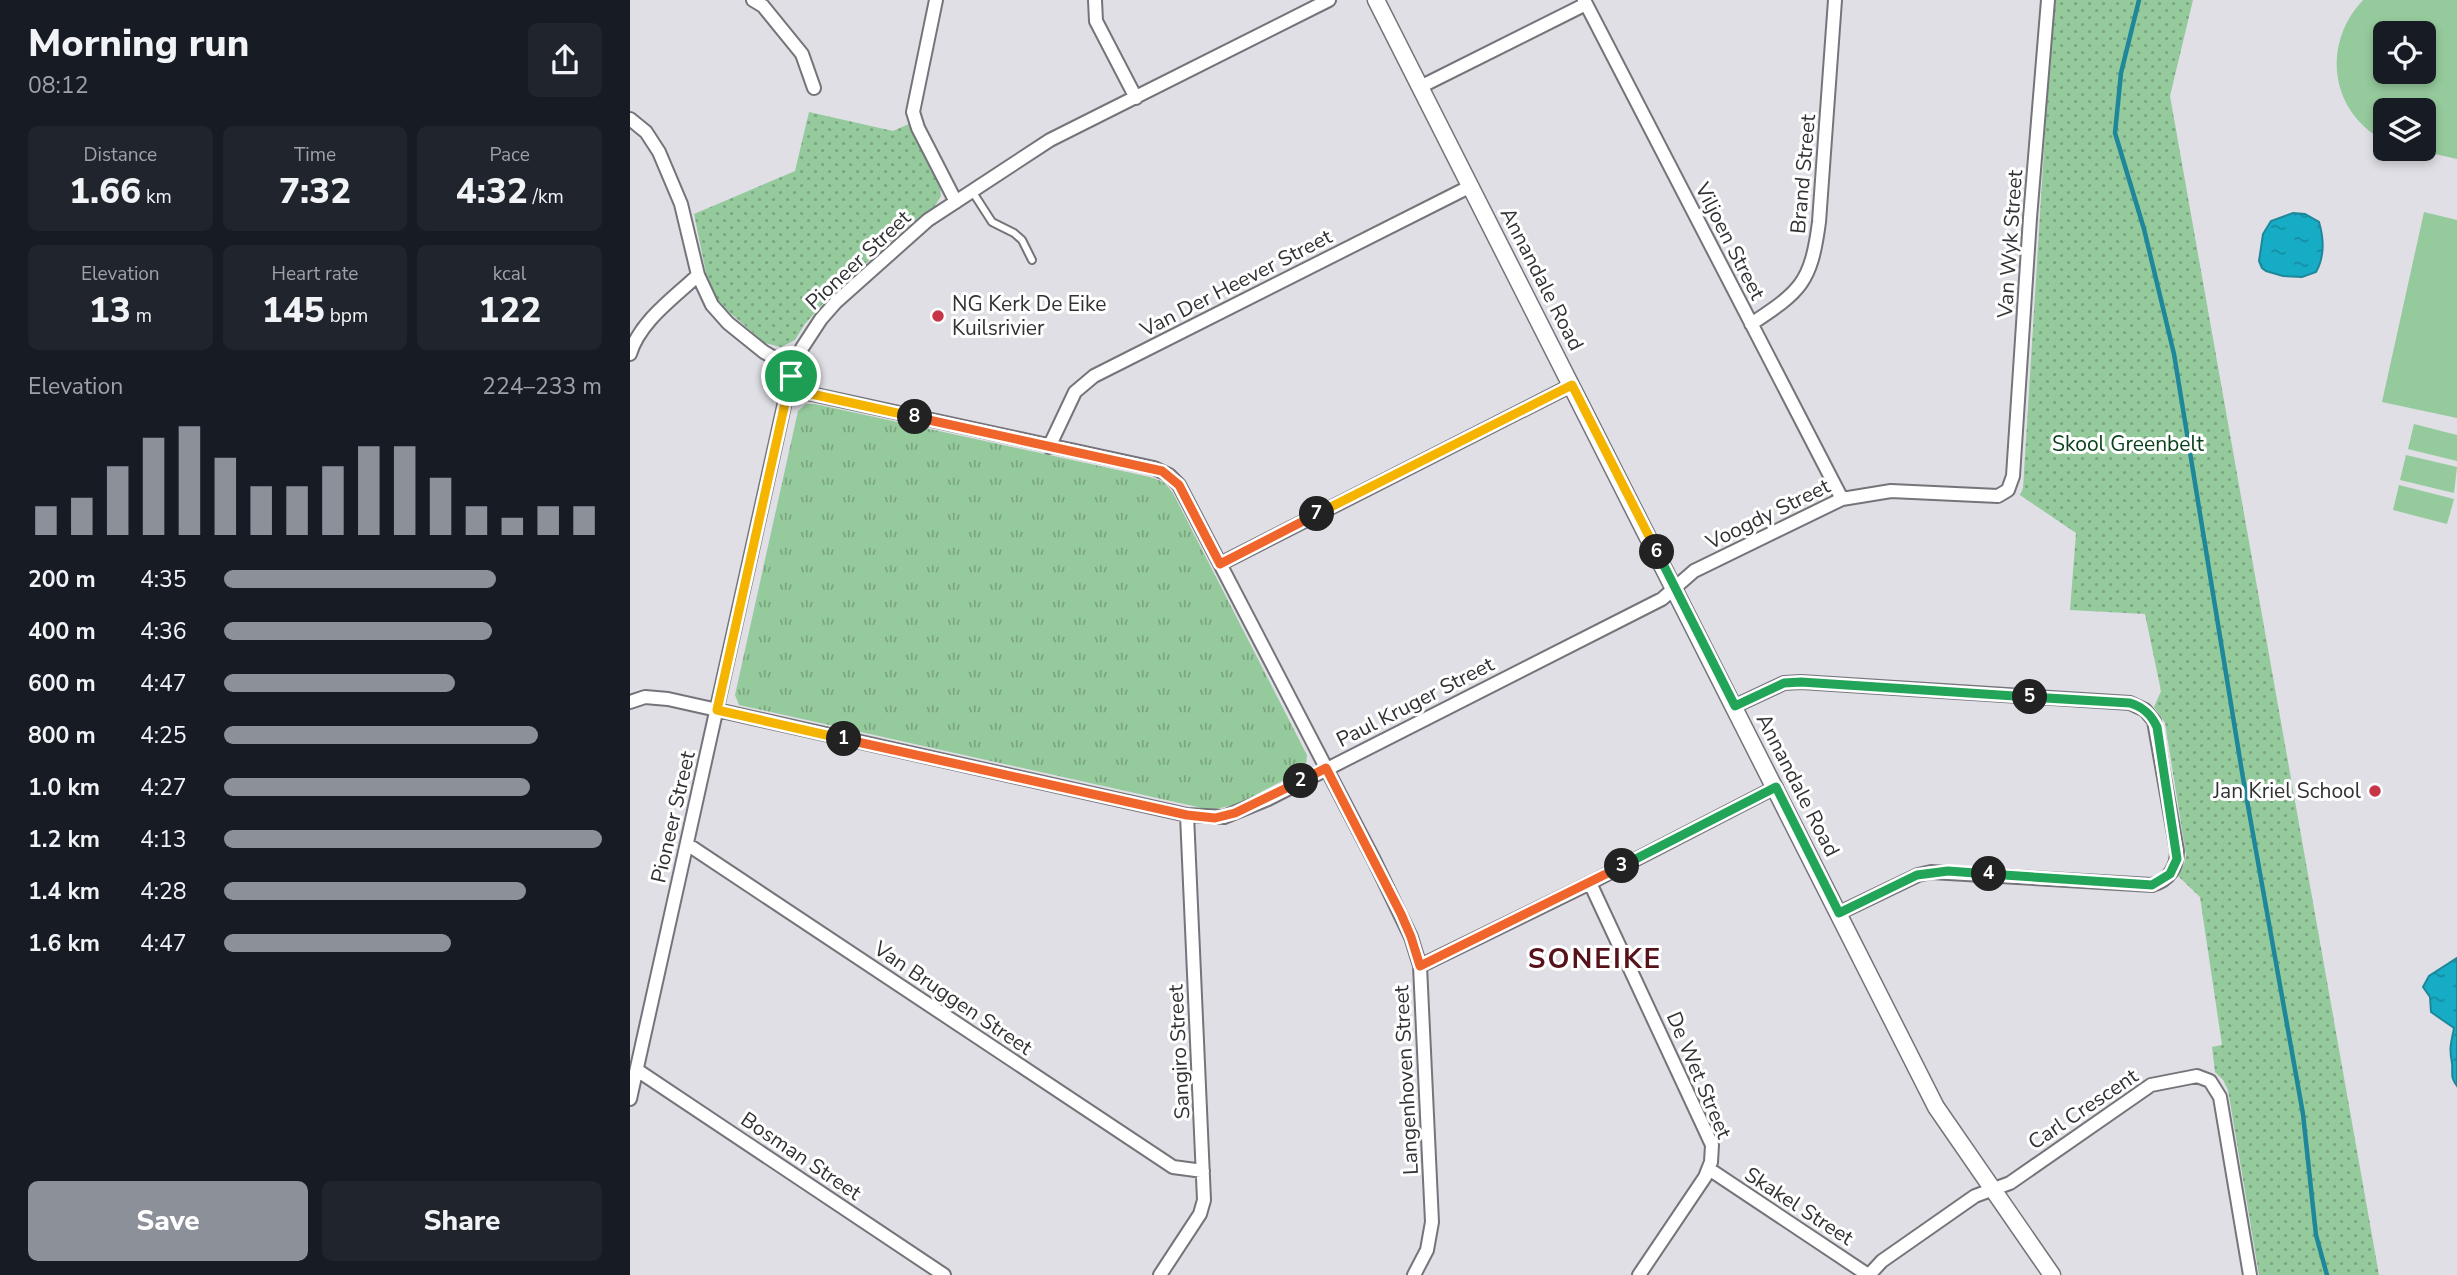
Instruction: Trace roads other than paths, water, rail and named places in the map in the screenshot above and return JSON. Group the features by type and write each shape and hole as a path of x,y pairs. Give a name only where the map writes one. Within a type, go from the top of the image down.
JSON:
{"street":[{"path":"936,0 913,112 918,128 956,202"},
{"path":"1095,0 1097,21 1136,98"},
{"name":"Pioneer Street","path":"630,1099 791,376 810,333 836,302 919,227 1050,140 1329,0"},
{"name":"Annandale Road","path":"1376,0 1936,1107 2052,1275"},
{"name":"Brand Street","path":"1751,324 1788,300 1799,288 1815,253 1835,0"},
{"name":"Van Wyk Street","path":"2008,489 2014,466 2048,0"},
{"path":"761,2 802,54 814,88"},
{"path":"1420,87 1585,2"},
{"name":"Viljoen Street","path":"1585,2 1842,499"},
{"name":"Langenhoven Street","path":"630,119 646,132 659,152 685,214 705,295 719,314 776,359 807,393 1154,468 1169,475 1179,485 1401,914 1420,966 1432,1222 1427,1250 1415,1275"},
{"name":"Van Der Heever Street","path":"1049,447 1075,392 1094,376 1471,186"},
{"path":"630,354 647,324 698,275"},
{"path":"1220,564 1572,385"},
{"name":"Voogdy Street","path":"1675,587 1694,571 1842,499 1891,491 1998,496 2008,489"},
{"name":"Paul Kruger Street","path":"630,702 657,697 1187,815 1215,818 1268,799 1661,599 1675,587"},
{"path":"1735,706 1784,683 1801,682 2130,703 2146,710 2154,720 2177,851 2174,867 2165,879 2152,885 1931,872 1917,875 1839,913"},
{"path":"1420,966 1590,883 1776,787"},
{"name":"Sangiro Street","path":"1160,1275 1200,1214 1204,1200 1187,815"},
{"name":"Van Bruggen Street","path":"687,844 1173,1167 1203,1171"},
{"name":"De Wet Street","path":"1590,883 1709,1137 1712,1154 1709,1170 1639,1275"},
{"name":"Bosman Street","path":"637,1070 944,1275"},
{"name":"Carl Crescent","path":"1992,1190 2010,1183 2151,1085 2190,1077 2204,1078 2215,1085 2221,1097 2250,1275"},
{"name":"Skakel Street","path":"1709,1170 1869,1275"},
{"path":"1869,1275 1882,1261 1933,1225 1975,1196 1992,1190"}],"lane":[{"path":"972,191 986,216 1022,240 1032,260"}],"water":[{"path":"2293,213 2305,214 2319,222 2322,235 2323,247 2319,266 2316,272 2302,277 2283,276 2266,271 2259,261 2263,234 2271,221"},
{"path":"2457,958 2457,1086 2453,1078 2451,1053 2454,1028 2431,1012 2430,997 2423,987 2429,976"}],"waterway":[{"path":"2139,0 2121,73 2115,133 2144,229 2174,354 2243,778 2303,1114 2316,1235 2327,1275"}],"place":[{"name":"NG Kerk De Eike Kuilsrivier","path":"938,316"},
{"name":"Jan Kriel School","path":"2375,791"}],"district":[{"name":"SONEIKE","path":"1595,958"}],"park label":[{"name":"Skool Greenbelt","path":"2128,444"}]}
